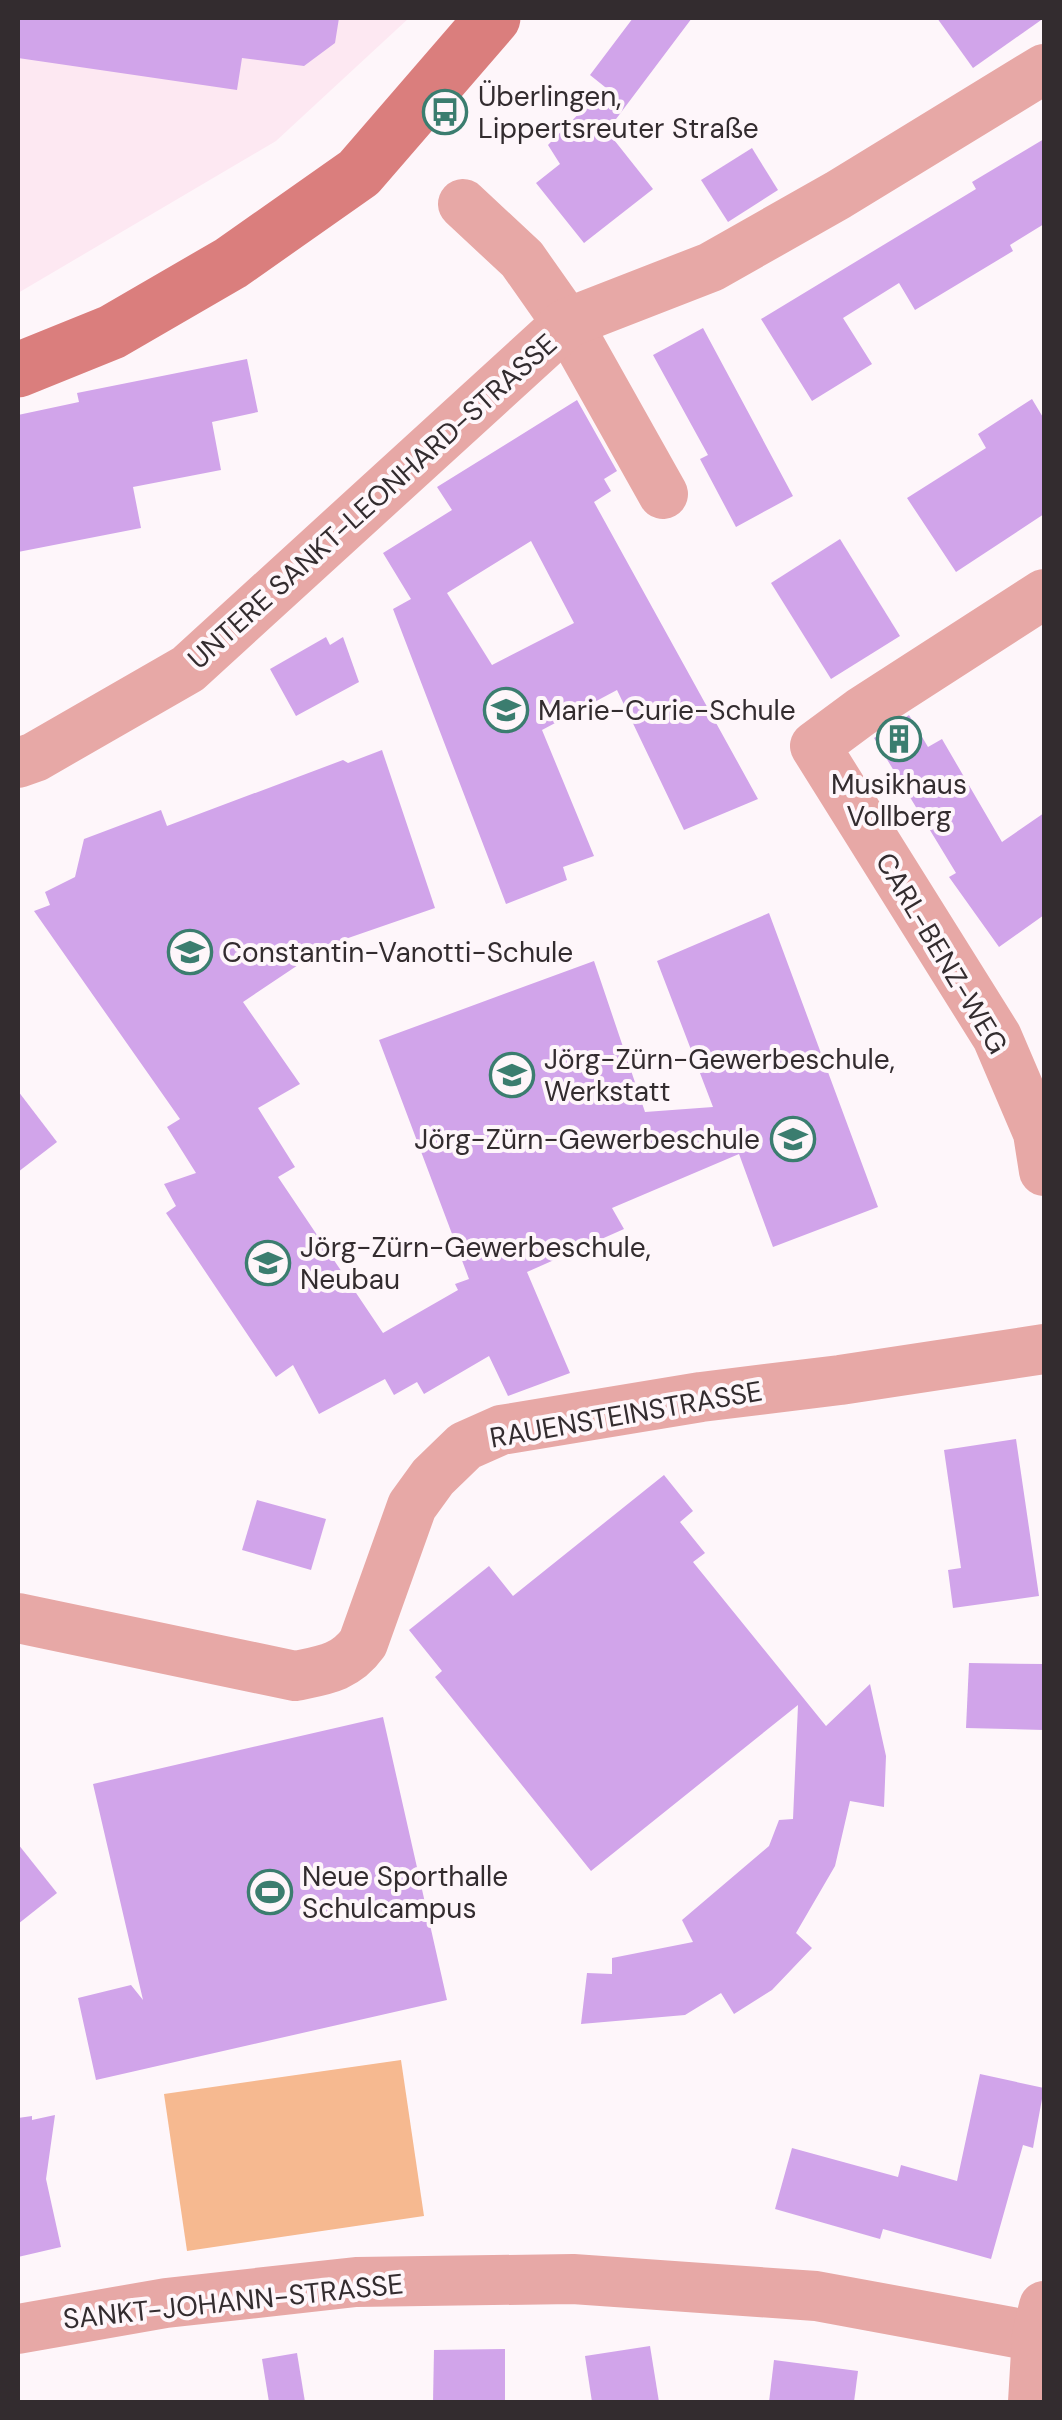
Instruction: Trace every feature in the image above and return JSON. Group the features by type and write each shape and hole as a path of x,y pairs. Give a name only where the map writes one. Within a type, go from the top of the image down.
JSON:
{"street":[{"path":"18,336 97,304 162,269 286,185 356,126 441,18"},
{"path":"18,370 112,332 231,263 359,173 493,18"},
{"name":"UNTERE SANKT-LEONHARD-STRASSE","path":"18,763 188,669 568,323 710,267 838,195 1044,68"},
{"name":"UNTERE SANKT-LEONHARD-STRASSE","path":"463,204 522,259 568,323"},
{"path":"568,323 662,494"},
{"name":"CARL-BENZ-WEG","path":"1044,594 861,712 816,746 998,1037 1038,1133 1044,1171"},
{"name":"RAUENSTEINSTRASSE","path":"18,1618 295,1676 334,1668 352,1658 364,1644 412,1506 433,1477 464,1446 501,1430 662,1403 1044,1350"},
{"name":"SANKT-JOHANN-STRASSE","path":"18,2328 166,2304 356,2282 574,2279 816,2296 1042,2327"},
{"path":"1033,2402 1042,2327"}],"shaded area":[{"path":"18,18 409,18 276,141 18,293"},
{"path":"401,2060 424,2216 187,2251 164,2094"}],"building":[{"path":"18,18 339,18 335,43 304,66 242,58 237,90 18,58"},
{"path":"633,18 692,18 607,131 653,189 584,243 536,183 560,164 548,145 605,87 590,75"},
{"path":"937,18 1044,18 973,68"},
{"path":"1044,139 1044,224 1010,245 1013,251 915,310 899,283 843,318 872,364 812,401 761,319 976,189 972,182"},
{"path":"752,148 778,190 728,222 701,180"},
{"path":"703,328 793,496 736,527 700,459 708,455 653,355"},
{"path":"247,359 258,412 212,422 221,470 133,487 141,528 18,552 18,415 79,402 77,393"},
{"path":"1032,399 1044,419 1044,514 956,572 907,498 986,448 978,434"},
{"name":"Marie-Curie-Schule","path":"577,400 617,471 604,479 611,491 594,502 758,799 684,830 617,690 542,730 594,856 563,867 567,880 506,904 393,609 411,599 383,553 452,510 437,487","holes":["531,541 574,623 492,665 447,593"]},
{"path":"840,539 900,636 831,679 771,583"},
{"path":"326,637 330,645 343,637 359,682 296,716 270,669"},
{"path":"909,715 928,747 942,739 1002,842 1044,813 1044,915 999,947 949,877 956,873 874,738"},
{"path":"382,750 435,908 328,945 243,1002 300,1084 258,1108 295,1167 278,1177 383,1333 458,1290 455,1284 469,1279 379,1040 594,961 645,1112 713,1107 657,961 769,913 878,1207 773,1247 739,1154 612,1208 624,1229 527,1272 570,1373 508,1396 489,1356 424,1394 417,1382 394,1395 385,1379 319,1414 293,1365 276,1377 166,1213 176,1206 164,1184 196,1173 167,1127 180,1119 34,911 50,905 45,892 75,877 84,839 161,810 167,826 343,760 348,763"},
{"path":"18,1091 57,1142 18,1172"},
{"path":"1016,1439 1039,1596 953,1608 948,1570 961,1568 944,1450"},
{"path":"664,1475 693,1511 680,1522 705,1553 693,1562 826,1726 870,1684 886,1756 884,1807 850,1801 835,1866 796,1933 812,1948 772,1990 734,2014 721,1993 685,2015 581,2024 587,1973 612,1974 612,1958 693,1942 682,1920 769,1846 779,1820 793,1819 798,1705 591,1871 435,1677 442,1671 409,1630 489,1566 513,1596"},
{"path":"257,1500 326,1519 311,1570 242,1550"},
{"path":"969,1663 1044,1664 1044,1730 966,1728"},
{"name":"Neue Sporthalle Schulcampus","path":"383,1717 447,2000 96,2080 78,1998 131,1985 143,2000 93,1784"},
{"path":"18,1844 57,1893 18,1924"},
{"path":"980,2074 1044,2088 1033,2148 1023,2145 991,2259 883,2229 880,2239 775,2209 792,2148 898,2177 901,2165 957,2181"},
{"path":"55,2115 46,2179 61,2247 18,2257 18,2118 32,2116 32,2120"},
{"path":"650,2346 659,2402 592,2402 585,2356"},
{"path":"505,2349 505,2402 433,2402 434,2350"},
{"path":"297,2353 305,2402 269,2402 262,2359"},
{"path":"774,2360 858,2371 854,2402 769,2402"}],"place":[{"name":"Überlingen, Lippertsreuter Straße","path":"445,112"},
{"name":"Marie-Curie-Schule","path":"506,710"},
{"name":"Musikhaus Vollberg","path":"899,739"},
{"name":"Constantin-Vanotti-Schule","path":"190,952"},
{"name":"Jörg-Zürn-Gewerbeschule, Werkstatt","path":"512,1075"},
{"name":"Jörg-Zürn-Gewerbeschule","path":"793,1139"},
{"name":"Jörg-Zürn-Gewerbeschule, Neubau","path":"268,1263"},
{"name":"Neue Sporthalle Schulcampus","path":"270,1892"}]}
